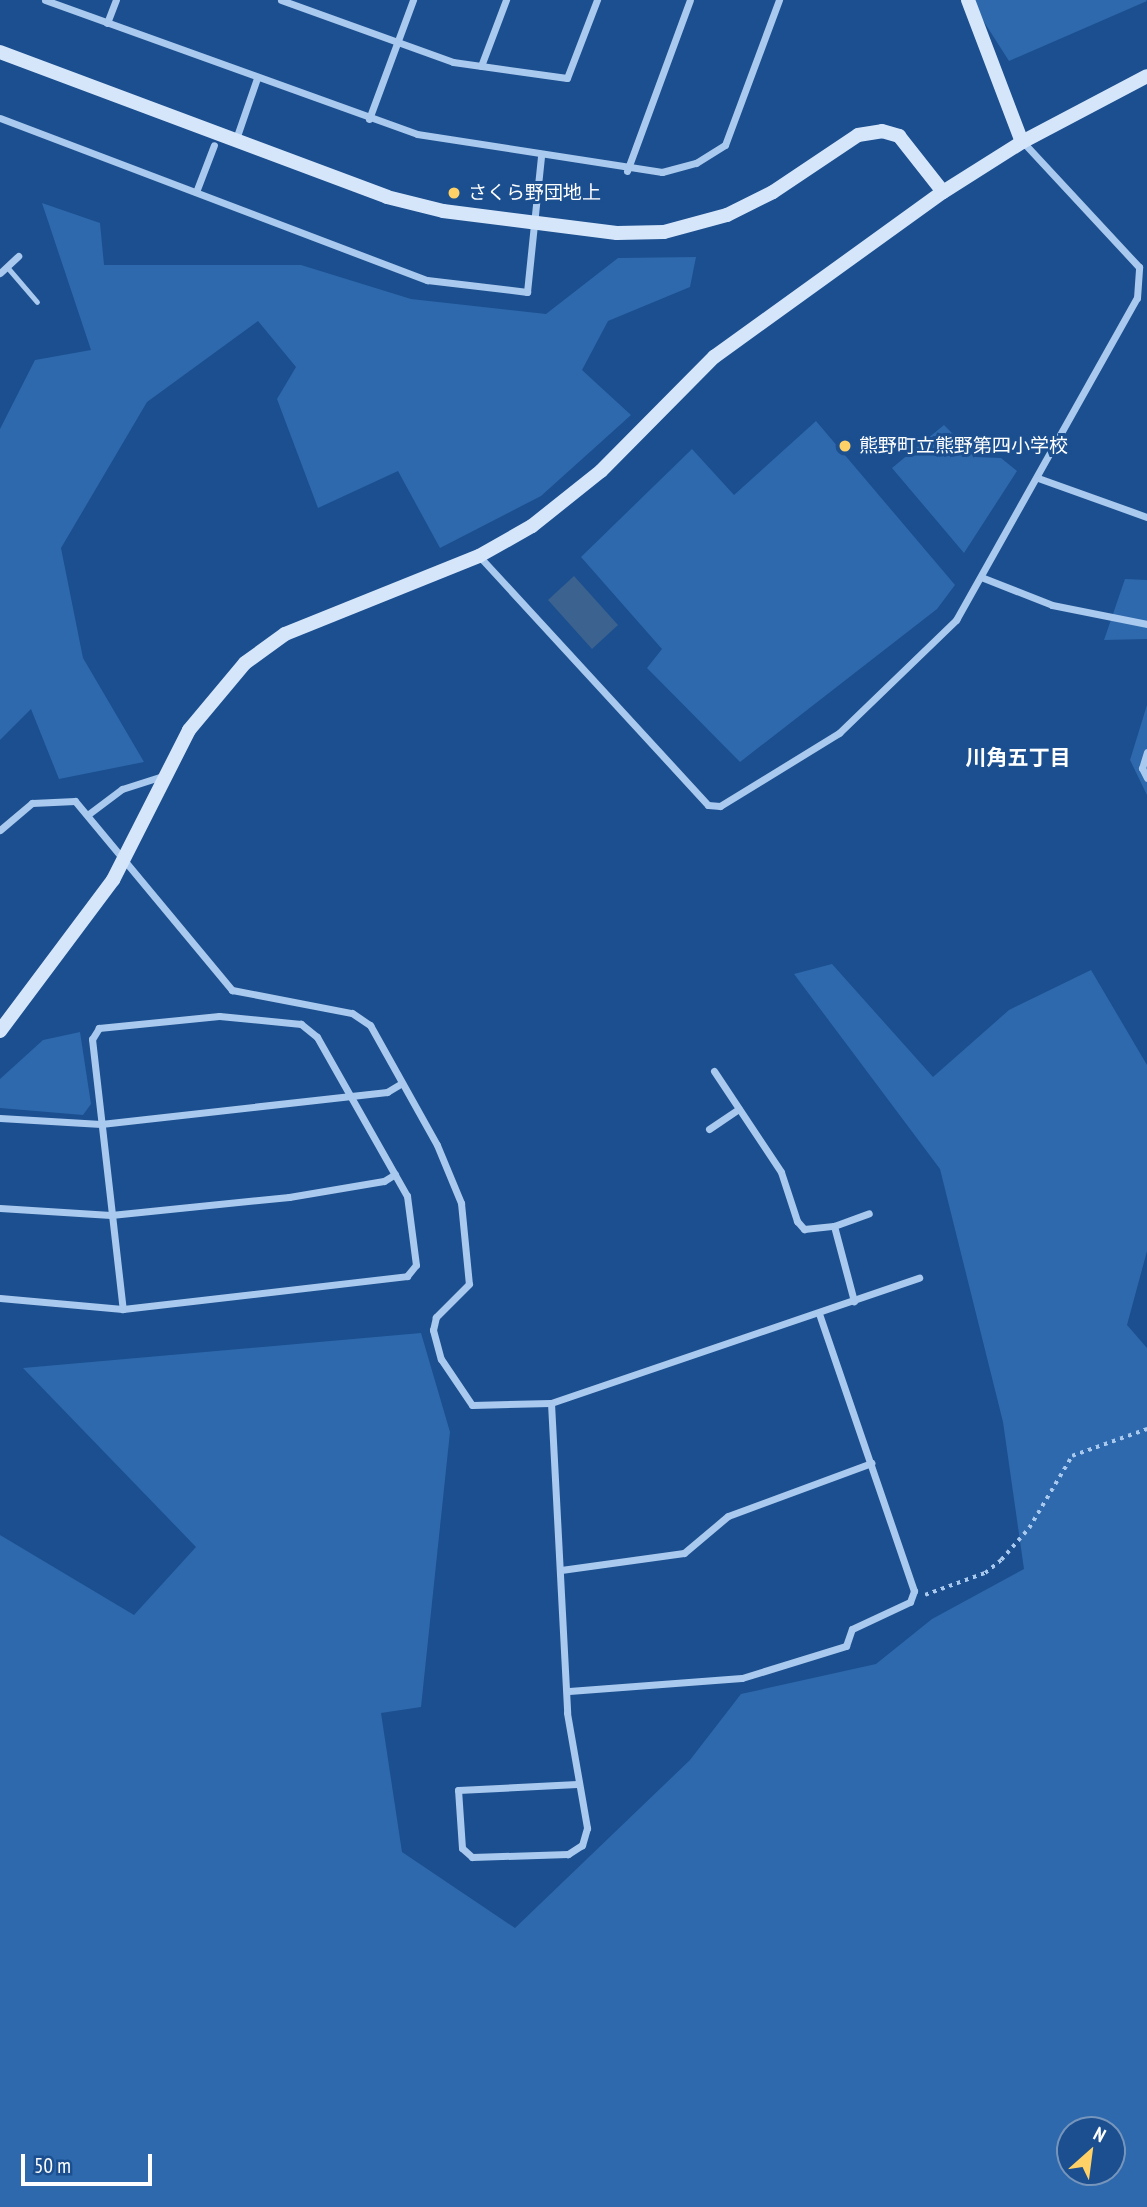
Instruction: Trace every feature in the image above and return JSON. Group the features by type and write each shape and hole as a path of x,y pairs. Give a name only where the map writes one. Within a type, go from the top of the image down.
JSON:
{"street":[{"path":"45,0 369,119 541,157 627,170 662,172 696,163 725,145 779,0"},
{"path":"107,23 116,0"},
{"path":"281,0 397,43 481,66 567,78 597,0"},
{"path":"309,10 313,0"},
{"path":"369,119 412,0"},
{"path":"481,66 506,0"},
{"path":"627,170 690,0"},
{"path":"480,556 708,804 720,806 839,733 956,620 1038,478 1141,285 1139,267 1022,142 968,0"},
{"path":"0,52 387,197 534,224 617,233 696,225 773,192 858,135 882,131 899,136 943,192"},
{"path":"0,1031 62,955 123,865 166,775 219,690 285,634 480,556 532,526 601,471 714,357 943,192 1022,142 1147,76"},
{"path":"236,139 257,78"},
{"path":"0,118 427,280 527,292 541,157"},
{"path":"196,192 214,145"},
{"path":"3,270 18,256"},
{"path":"1038,478 1147,517"},
{"path":"981,577 1052,605 1147,624"},
{"path":"1147,751 1142,768 1147,778"},
{"path":"90,813 121,789 166,775"},
{"path":"0,830 32,803 54,798 75,801 90,813 123,865 232,990 352,1013 370,1025 461,1203 469,1284 436,1317 433,1330 441,1359 472,1405 551,1403 919,1278"},
{"path":"0,1297 123,1309 407,1276 416,1265 407,1196 317,1037 301,1024 219,1016 99,1028 92,1039 123,1309"},
{"path":"714,1072 781,1172 797,1221 804,1229 834,1226 869,1213"},
{"path":"0,1118 101,1124 387,1092 402,1083"},
{"path":"709,1129 739,1109"},
{"path":"0,1208 111,1215 289,1197 384,1181 395,1174"},
{"path":"834,1226 854,1301"},
{"path":"569,1691 742,1678 846,1646 852,1629 912,1596 871,1463 819,1313"},
{"path":"551,1403 569,1691 577,1784 587,1828 582,1845 568,1854 472,1857 462,1849 458,1790 577,1784"},
{"path":"561,1570 684,1553 728,1516 871,1463"}],"lane":[{"path":"3,270 37,302"}],"path":[{"path":"912,1596 985,1573 1029,1528 1072,1456 1147,1429"}],"shaded area":[{"path":"970,0 1146,0 1147,1 1009,61"},
{"path":"42,203 100,223 104,265 301,265 411,299 546,314 618,258 696,257 690,287 608,321 582,370 631,415 541,496 440,548 398,471 318,508 277,399 296,367 258,321 147,402 61,548 83,658 144,762 59,779 31,709 0,740 0,429 35,360 91,350"},
{"path":"816,421 955,585 937,609 740,762 647,668 662,649 581,557 692,449 734,495"},
{"path":"944,425 976,457 1001,458 1017,471 964,553 892,468"},
{"path":"574,576 618,625 592,649 548,600"},
{"path":"1125,579 1147,580 1147,639 1104,640"},
{"path":"1147,705 1147,795 1130,760"},
{"path":"832,964 933,1077 1009,1010 1091,970 1147,1065 1147,1251 1127,1325 1147,1348 1147,2207 0,2207 0,1535 134,1615 196,1547 23,1368 421,1333 450,1432 421,1707 381,1713 402,1852 515,1928 690,1760 741,1694 876,1664 932,1619 1024,1569 1003,1422 940,1169 794,974"},
{"path":"80,1032 91,1104 83,1115 0,1108 0,1079 43,1040"}],"place":[{"name":"さくら野団地上","path":"454,193"},
{"name":"熊野町立熊野第四小学校","path":"845,446"}],"district":[{"name":"川角五丁目","path":"1018,758"}]}
